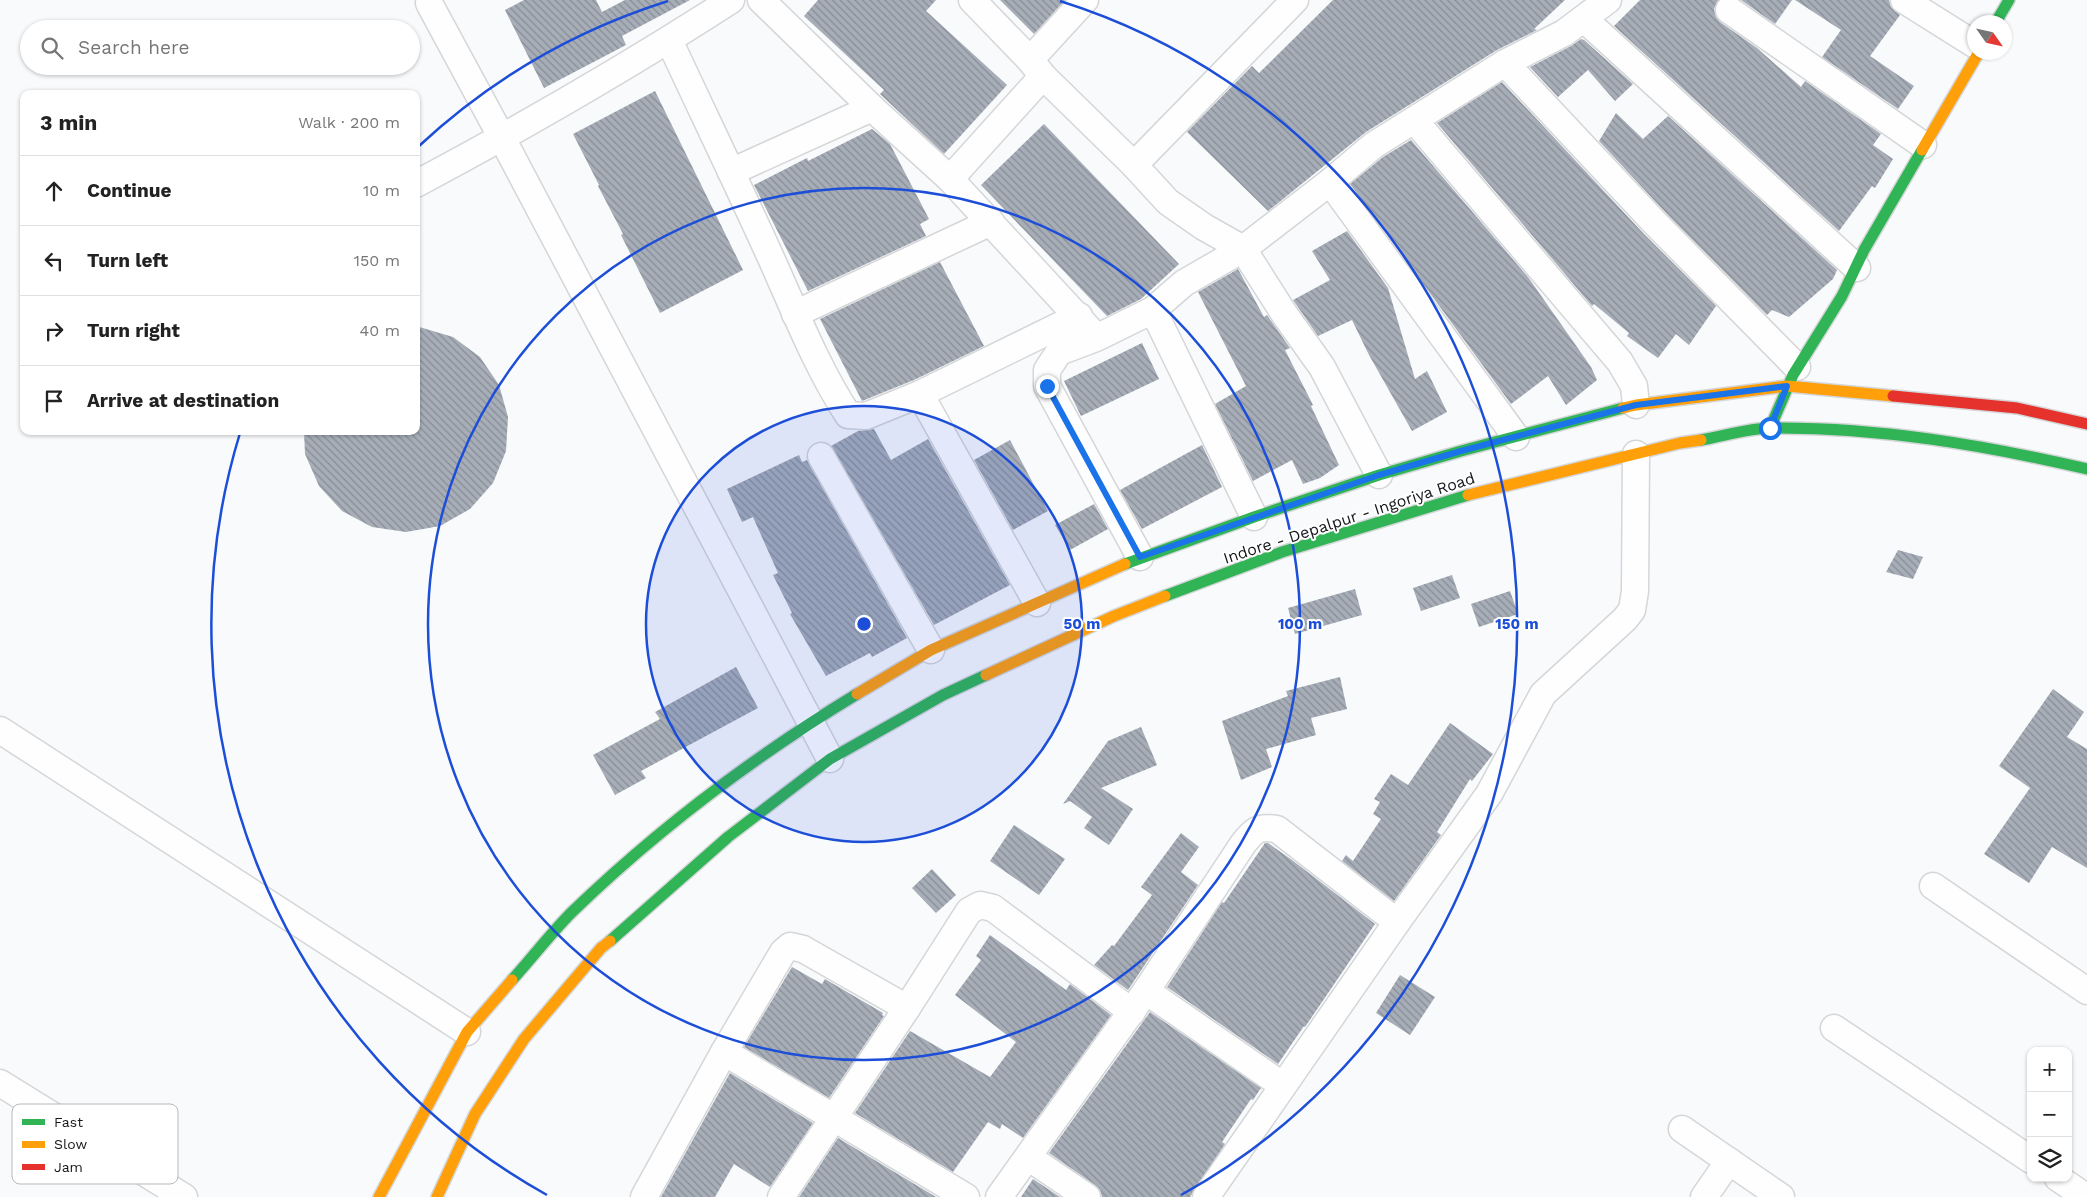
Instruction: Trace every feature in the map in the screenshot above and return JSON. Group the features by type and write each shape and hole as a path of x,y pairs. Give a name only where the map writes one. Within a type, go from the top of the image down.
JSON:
{"main road":[{"path":"2000,15 2009,0"},
{"path":"1770,428 1792,376 1857,268 1864,250 1923,145 1974,60"},
{"name":"Indore - Depalpur - Ingoriya Road","path":"380,1197 467,1032 571,913 670,824 811,722 932,650 1140,557 1254,517 1379,475 1636,405 1792,376 2017,408 2087,424"},
{"name":"Indore - Depalpur - Ingoriya Road","path":"437,1197 475,1114 524,1038 602,948 728,836 830,759 943,695 1114,616 1282,552 1469,495 1680,443 1770,428 1900,434 2048,460 2087,469"}],"street":[{"path":"420,182 502,138 669,40 731,0"},
{"path":"761,0 872,108 950,179 1079,316 1096,338"},
{"path":"972,0 1036,68 1134,164 1168,202 1204,227 1243,249 1285,315 1322,367 1379,475"},
{"path":"950,179 1036,68 1085,0"},
{"path":"1134,164 1294,0"},
{"path":"1140,557 1047,386 1047,370 1059,352 1096,338 1153,310 1184,284 1243,249 1330,182 1374,145 1505,63 1564,33 1608,0"},
{"path":"1904,0 1967,40"},
{"path":"429,3 830,759"},
{"path":"1729,10 1923,145"},
{"path":"1584,19 1857,268"},
{"path":"669,40 795,314 835,395 848,415 866,416 920,394 1079,316"},
{"path":"1505,63 1655,223 1792,376"},
{"path":"731,172 872,108"},
{"path":"1415,121 1620,362 1634,386 1636,405"},
{"path":"1330,182 1516,437"},
{"path":"795,314 992,222"},
{"path":"1153,310 1254,517"},
{"path":"920,394 1038,603"},
{"path":"1206,1197 1282,1085 1489,794 1543,694 1625,619 1632,610 1635,591 1636,454"},
{"path":"821,456 932,650"},
{"path":"0,730 467,1032"},
{"path":"999,1197 1139,1002 1243,844 1253,832 1265,827 1277,829 1397,922"},
{"path":"1933,886 2087,990"},
{"path":"781,1197 969,911 980,905 993,908 1139,1002 1282,1085"},
{"path":"644,1197 724,1052 783,952 790,946 803,949 907,1008"},
{"path":"1834,1028 2027,1157"},
{"path":"724,1052 966,1197"},
{"path":"0,1083 34,1104"},
{"path":"1682,1129 1781,1197"},
{"path":"1028,1157 1087,1197"},
{"path":"1704,1197 1729,1161"},
{"path":"2064,1182 2086,1197"},
{"path":"163,1184 184,1197"}],"building":[{"path":"524,0 596,0 602,12 625,0 690,0 622,36 626,45 544,88 505,10"},
{"path":"818,0 936,0 926,11 1007,85 944,154 880,94 884,90 804,16"},
{"path":"1000,0 1065,0 1034,34"},
{"path":"1333,0 1565,0 1534,29 1537,30 1497,50 1366,132 1268,211 1187,132 1252,66 1259,73"},
{"path":"1640,0 1718,0 1714,9 1716,17 1720,22 1757,48 1801,87 1805,81 1881,134 1873,145 1893,159 1875,188 1872,186 1839,231 1614,26"},
{"path":"1741,0 1792,0 1775,24"},
{"path":"1795,0 1889,0 1891,7 1900,15 1870,56 1914,86 1898,109 1822,57 1841,30"},
{"path":"1581,39 1633,84 1615,101 1588,70 1558,97 1530,67"},
{"path":"1502,82 1644,234 1716,306 1689,345 1676,334 1658,358 1627,336 1629,333 1594,304 1592,306 1437,123"},
{"path":"655,91 743,270 660,313 573,134"},
{"path":"1616,113 1643,139 1668,116 1837,270 1833,279 1789,317 1772,310 1767,315 1666,213 1599,141"},
{"path":"1044,124 1179,264 1141,299 1107,316 981,185"},
{"path":"872,129 890,144 929,219 920,224 926,236 808,291 754,185 807,158 808,161"},
{"path":"1411,140 1528,277 1591,367 1597,380 1566,405 1548,376 1511,404 1350,184 1383,157"},
{"path":"1347,231 1388,288 1415,379 1427,371 1447,412 1412,431 1369,355 1352,320 1318,336 1293,300 1330,280 1312,251"},
{"path":"940,262 984,346 914,380 862,401 820,319"},
{"path":"1238,269 1264,317 1267,315 1290,348 1285,350 1313,405 1311,406 1339,465 1320,478 1303,484 1292,460 1253,481 1215,404 1246,386 1198,292"},
{"path":"420,327 453,337 480,357 499,385 508,417 506,451 493,483 470,509 440,526 406,532 372,527 342,511 319,486 305,454 304,435 420,435"},
{"path":"1142,343 1159,379 1081,416 1064,381"},
{"path":"874,429 891,460 928,439 1010,585 934,625 831,446 858,431"},
{"path":"1010,440 1048,511 1013,530 974,460"},
{"path":"1202,445 1222,487 1142,529 1120,490"},
{"path":"799,455 802,462 807,460 907,638 872,657 870,653 826,676 790,614 792,613 773,575 778,573 753,517 742,522 727,489"},
{"path":"1094,504 1108,529 1070,550 1055,525"},
{"path":"1898,550 1923,557 1913,579 1886,572"},
{"path":"1452,575 1460,598 1421,611 1413,588"},
{"path":"1355,589 1362,615 1295,634 1288,608"},
{"path":"1510,591 1518,614 1479,627 1471,604"},
{"path":"736,667 758,708 641,771 646,778 615,795 593,755 660,719 655,712"},
{"path":"1340,677 1347,709 1311,718 1316,735 1266,749 1272,767 1241,780 1222,721 1288,696 1286,691"},
{"path":"2053,689 2084,712 2067,737 2087,749 2087,868 2052,847 2029,883 1984,854 2030,788 1999,766"},
{"path":"1450,723 1493,754 1472,781 1470,779 1437,832 1441,835 1394,901 1342,861 1346,855 1353,861 1381,819 1373,814 1380,802 1374,799 1391,774 1408,785"},
{"path":"1141,727 1157,765 1101,788 1133,809 1109,845 1084,828 1092,817 1070,801 1063,804 1108,741"},
{"path":"1014,825 1065,859 1039,895 990,861"},
{"path":"1181,833 1199,847 1181,872 1198,885 1128,990 1094,965 1112,945 1114,946 1152,895 1141,887"},
{"path":"1265,843 1268,843 1292,860 1375,924 1278,1064 1167,987 1222,902 1224,903"},
{"path":"932,869 956,895 936,913 912,888"},
{"path":"990,935 1066,990 1070,984 1111,1015 1023,1138 1002,1124 1000,1129 988,1122 953,1172 855,1113 910,1031 990,1077 1016,1042 955,995 981,960 976,956"},
{"path":"792,967 822,984 825,979 883,1013 882,1015 884,1016 829,1098 744,1047"},
{"path":"1400,975 1435,997 1410,1035 1376,1013"},
{"path":"1150,1012 1261,1088 1253,1100 1251,1099 1222,1142 1225,1144 1190,1197 1102,1197 1100,1190 1095,1185 1049,1153"},
{"path":"730,1073 813,1123 770,1187 734,1164 715,1197 661,1197"},
{"path":"838,1138 936,1197 799,1197"},
{"path":"1033,1179 1060,1197 1021,1197"}],"traffic: fast":[{"path":"2000,15 2009,0"},
{"path":"1770,428 1793,375 1842,296 1864,250 1922,150"},
{"path":"1125,564 1254,517 1379,475 1623,408"},
{"path":"1701,440 1763,428 1812,428 1931,439 2009,452 2087,469"},
{"path":"1165,596 1282,552 1468,495"},
{"path":"610,941 728,837 830,759 943,695 986,675"},
{"path":"512,980 572,912 638,852 708,795 745,768 857,694"}],"traffic: slow":[{"path":"1922,150 1974,60"},
{"path":"1623,408 1787,386 1893,396"},
{"path":"1468,495 1680,443 1701,440"},
{"path":"857,694 931,650 1125,564"},
{"path":"986,675 1114,616 1165,596"},
{"path":"437,1197 475,1114 524,1039 601,948 610,941"},
{"path":"379,1197 467,1032 512,980"}],"traffic: jam":[{"path":"1893,396 2017,408 2087,424"}],"route":[{"path":"1047,386 1140,557 1379,475 1461,451 1636,405 1787,386 1770,428"}]}
